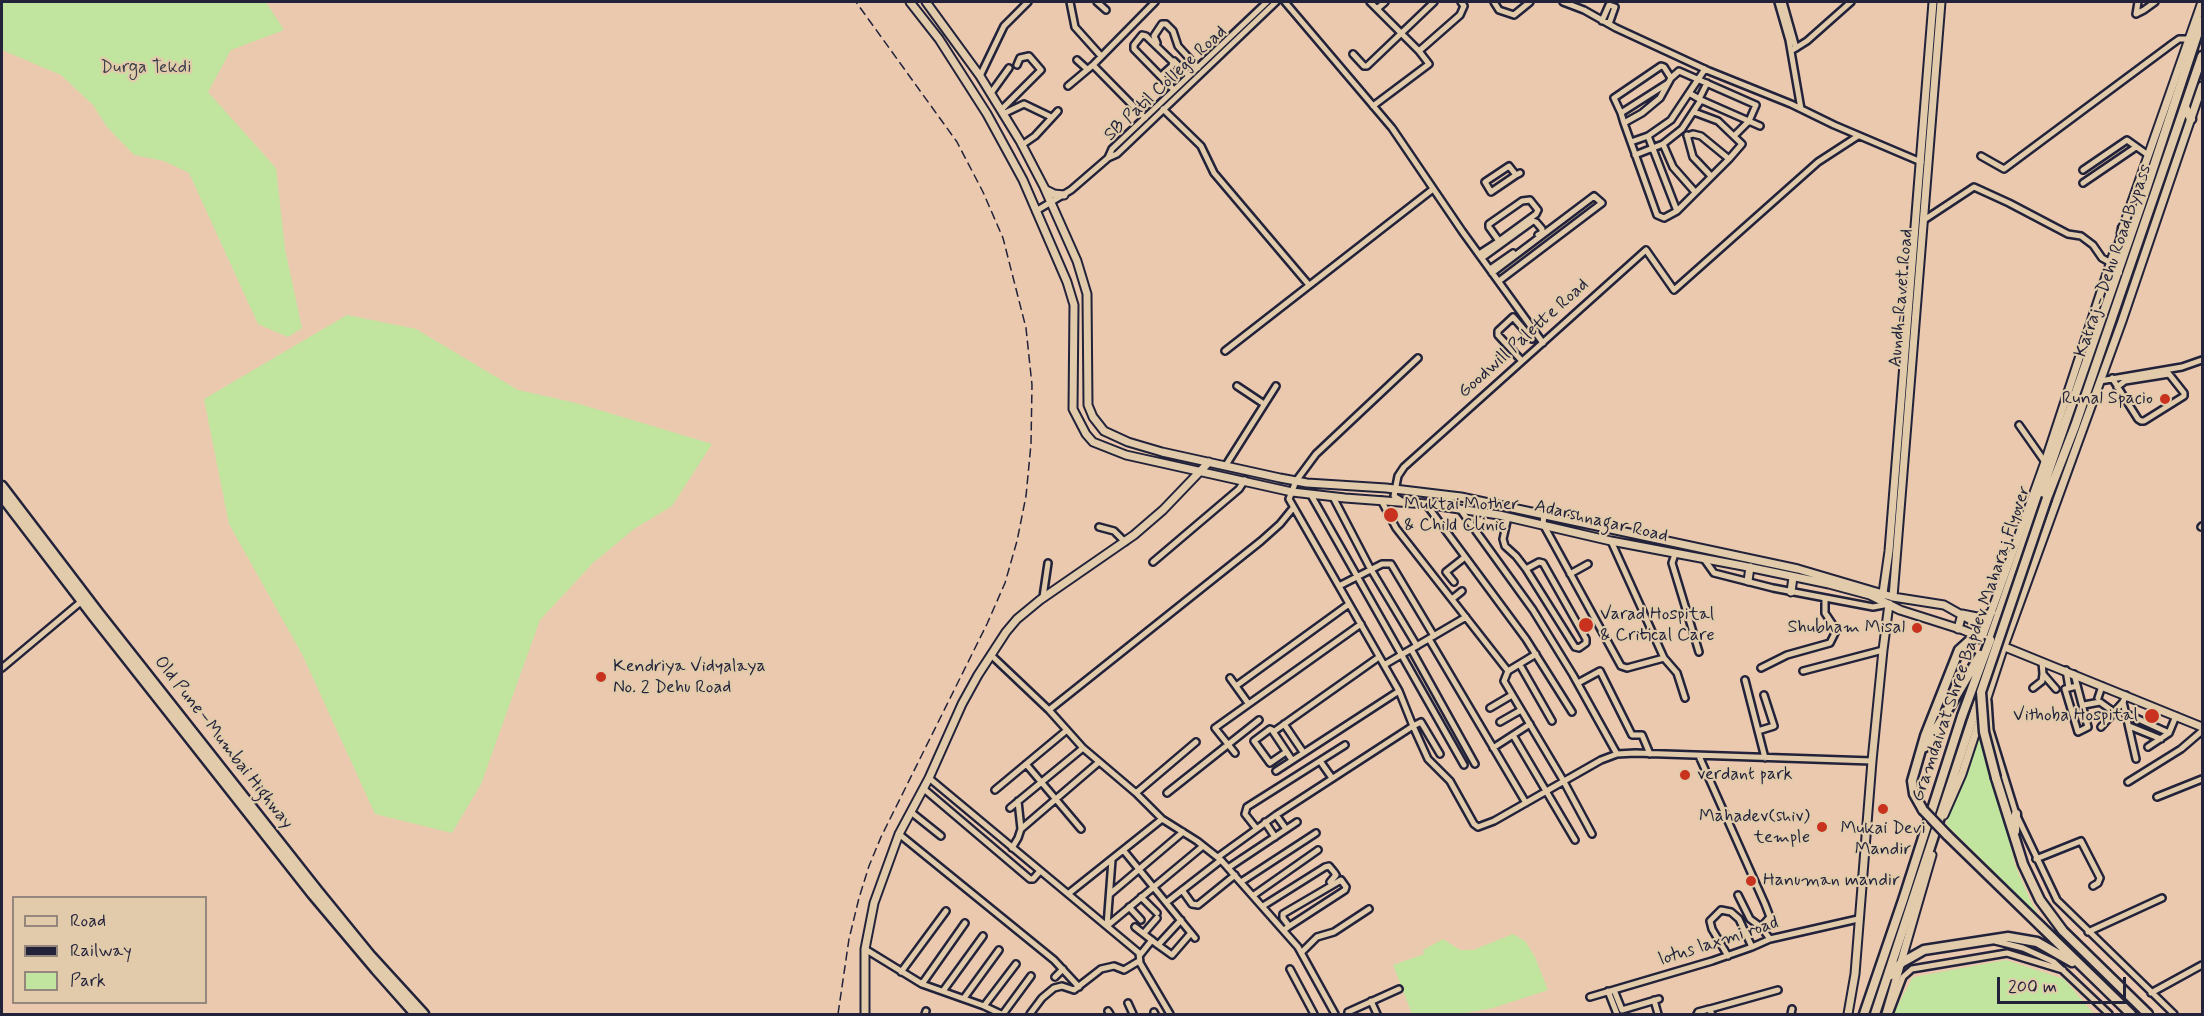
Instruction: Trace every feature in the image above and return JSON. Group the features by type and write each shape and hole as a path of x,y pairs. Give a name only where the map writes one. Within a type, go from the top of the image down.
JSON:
{"highway":[{"path":"2118,273 2202,20"},
{"name":"Katraj - Dehu Road Bypass","path":"2075,426 2202,56"},
{"path":"2186,104 2191,119"},
{"path":"2118,273 2115,258 2123,234 2122,228"},
{"name":"Katraj - Dehu Road Bypass","path":"2052,446 2061,433 2118,273"},
{"path":"2075,426 2076,443"},
{"name":"Gramdaivat Shree Bapdev Maharaj Flyover","path":"1864,1014 1962,717 1984,638 2075,426"},
{"name":"Gramdaivat Shree Bapdev Maharaj Flyover","path":"1939,823 1971,719 1984,694 2044,498 2052,446"},
{"name":"Old Pune–Mumbai Highway","path":"2,486 84,599 342,931 416,1014"},
{"name":"Old Pune–Mumbai Highway","path":"2,497 371,956 424,1014"},
{"path":"1916,764 1953,701 1984,638"},
{"path":"1984,638 1969,640 1956,657 1916,764 1912,786 1916,798 1923,810 1947,835 2131,1014"},
{"path":"1984,694 1984,732 2027,874 2048,913 2063,932 2148,1014"},
{"path":"2014,837 2016,814"},
{"path":"1875,1014 1939,823"},
{"path":"1885,984 1901,963 1915,954 1935,947 2008,937 2037,942 2060,953 2089,974"}],"main road":[{"name":"Adarshnagar Road","path":"910,2 939,39 987,114 1023,180 1072,293 1074,305 1073,409 1086,434 1093,442 1126,455 1292,492 1426,504 1508,517 1611,542 1750,567 1869,595 1928,620 1984,638 2066,670 2125,699 2176,716 2202,729"},
{"name":"Adarshnagar Road","path":"926,2 980,76 1022,145 1046,190 1077,261 1088,294 1088,405 1099,427 1113,436 1179,456 1296,481 1461,497 1544,514 1798,569 1893,597 1944,605 1962,614"},
{"name":"Aundh-Ravet Road","path":"1883,593 1933,2"},
{"name":"Aundh-Ravet Road","path":"1893,597 1941,2"},
{"path":"1984,638 2052,446 2110,263 2202,2"},
{"path":"1887,1014 1939,823 1962,774 1984,694 2004,646 2100,381 2202,86"},
{"path":"1046,190 1064,195"},
{"path":"865,1014 865,949 874,903 898,834 924,789 962,704 991,655 1017,620 1043,597 1125,542 1157,516 1209,462"},
{"path":"1748,581 1750,567"},
{"path":"1791,592 1793,577"},
{"path":"1848,1014 1855,974 1872,761 1889,604"},
{"path":"1962,614 1977,616 1992,612"},
{"path":"1962,614 1976,623 1984,638"},
{"path":"1958,629 1962,614"}],"street":[{"path":"980,76 1004,26 1028,2"},
{"path":"1070,2 1075,27 1101,56"},
{"path":"1099,2 1106,10"},
{"path":"1068,86 1155,2"},
{"name":"SB Patil College Road","path":"1108,158 1112,148 1267,2"},
{"name":"SB Patil College Road","path":"1108,158 1117,154 1275,2"},
{"path":"1285,2 1410,153 1433,189 1544,343"},
{"path":"1370,2 1402,33 1429,64 1373,106"},
{"path":"1377,9 1385,2"},
{"path":"1353,54 1365,67 1434,2"},
{"path":"1419,51 1464,10 1461,2"},
{"path":"1494,2 1499,10 1515,15 1530,2"},
{"path":"1563,2 1707,70 1928,165"},
{"path":"1602,21 1611,5 1621,2"},
{"path":"1778,2 1794,50"},
{"path":"1784,2 1794,50 1801,109"},
{"path":"1794,50 1851,2"},
{"path":"2138,2 2136,14 2155,2"},
{"path":"1609,24 1611,5"},
{"path":"1189,76 1154,38 1162,24 1171,28 1178,46 1198,68"},
{"path":"1161,76 1172,66 1173,62 1143,35 1133,47 1174,90"},
{"path":"1981,156 2004,170 2179,39 2188,39"},
{"path":"1002,112 1041,70 1029,56 1020,58 1017,64"},
{"path":"1077,60 1090,67 1145,118"},
{"path":"1670,80 1664,67 1661,66 1614,98 1657,215 1664,218 1677,211 1742,145 1716,120 1694,112"},
{"path":"991,93 1009,68"},
{"path":"1635,155 1664,144 1682,129 1700,100 1707,70"},
{"path":"1621,113 1670,80 1679,71 1756,105 1749,121 1734,136"},
{"path":"1624,123 1654,103 1664,92 1670,80"},
{"path":"1631,142 1648,136 1671,120 1689,93 1703,81"},
{"path":"1689,93 1760,126"},
{"path":"1002,112 1024,104 1049,116"},
{"path":"1163,109 1201,146 1214,173 1309,285"},
{"path":"1022,145 1031,139 1058,111"},
{"path":"1682,129 1687,136 1693,157 1712,176"},
{"path":"1687,136 1693,134 1701,136 1729,159"},
{"path":"1648,136 1677,211"},
{"name":"Goodwill Palette Road","path":"1390,489 1404,467 1646,250 1674,290 1818,162 1858,136"},
{"path":"2083,170 2127,140 2148,154"},
{"path":"1664,144 1673,167 1695,192"},
{"path":"2083,183 2136,147"},
{"path":"1036,211 1064,195 1108,158"},
{"path":"1509,166 1518,174 1491,192 1485,182 1509,166"},
{"path":"1924,220 1974,187 2068,234 2081,236 2110,263"},
{"path":"1225,351 1433,189"},
{"path":"1491,271 1502,266 1594,196 1602,203 1498,281"},
{"path":"1481,256 1538,212 1530,200 1522,201 1489,224 1499,241"},
{"path":"1481,256 1533,221 1542,229 1542,232 1491,271"},
{"path":"1496,248 1502,256"},
{"path":"1502,266 1508,274"},
{"path":"1522,362 1498,334 1498,331 1513,317 1532,339"},
{"path":"1418,358 1316,454 1296,481 1289,499 1399,691 1428,759 1450,782 1476,826 1485,825 1563,780 1617,754 1872,761"},
{"path":"2100,381 2182,367 2202,360"},
{"path":"2112,378 2117,387 2141,421 2184,396 2169,374 2125,381 2117,387"},
{"path":"1237,386 1264,404"},
{"path":"1226,465 1276,386"},
{"path":"2019,424 2045,462"},
{"path":"1153,562 1239,489 1245,480"},
{"path":"1390,489 1394,496 1406,503"},
{"path":"1311,495 1464,765"},
{"path":"1333,497 1474,764"},
{"path":"1381,500 1396,528 1508,671"},
{"path":"1426,504 1536,654 1572,712"},
{"path":"1049,710 1260,541 1280,524 1293,508"},
{"path":"1460,509 1533,610 1578,683 1617,754"},
{"path":"1544,514 1543,524 1621,666 1627,668 1664,658"},
{"path":"1508,517 1503,543 1526,569 1575,647 1579,648 1586,643 1586,639 1543,563 1539,562 1526,569"},
{"path":"1099,527 1114,531 1125,542"},
{"path":"1611,542 1664,658 1677,673 1685,698"},
{"path":"1675,554 1672,564 1699,652"},
{"path":"1454,582 1446,572 1465,557"},
{"path":"1704,559 1714,573 1791,592 1873,607 1889,604"},
{"path":"1043,597 1048,563"},
{"path":"1339,586 1386,563 1391,564 1526,803"},
{"path":"1570,574 1588,564"},
{"path":"1452,599 1462,591"},
{"path":"2,668 84,599"},
{"path":"1761,668 1787,656 1830,643 1835,633 1825,613 1825,599"},
{"path":"1236,686 1349,604"},
{"path":"1384,665 1466,616"},
{"path":"1235,753 1215,728 1361,624"},
{"path":"1803,670 1883,650"},
{"path":"1536,654 1508,671 1504,681 1592,834"},
{"path":"991,655 1049,710 1083,748 1136,793 1162,819 1219,858 1272,917 1286,928"},
{"path":"1276,730 1379,657"},
{"path":"2033,688 2042,681 2042,662"},
{"path":"1520,664 1552,721"},
{"path":"2066,670 2069,688"},
{"path":"1578,683 1600,671 1632,735 1642,735 1650,754"},
{"path":"2043,674 2056,689"},
{"path":"2074,674 2088,727 2078,732 2065,689 2077,686"},
{"path":"1230,678 1248,703"},
{"path":"1745,680 1766,758"},
{"path":"2098,698 2102,686"},
{"path":"1276,771 1399,691"},
{"path":"1984,694 1990,730 2016,814 2059,904 2174,1014"},
{"path":"1490,708 1512,695"},
{"path":"1758,731 1774,726 1764,695"},
{"path":"2101,727 2125,699"},
{"path":"2125,699 2136,759"},
{"path":"2084,705 2100,702 2114,712"},
{"path":"1500,722 1521,710"},
{"path":"2126,713 2169,733"},
{"path":"2148,747 2169,733 2176,716"},
{"path":"1167,794 1259,720"},
{"path":"1167,902 1256,828 1413,726 1421,722 1440,754"},
{"path":"1284,724 1303,752"},
{"path":"1493,748 1530,724"},
{"path":"2129,726 2161,739"},
{"path":"1286,752 1270,763 1254,741 1270,729 1292,760"},
{"path":"2128,782 2181,749 2202,729"},
{"path":"995,790 1067,730"},
{"path":"1513,735 1575,840"},
{"path":"1136,793 1196,742"},
{"path":"1256,828 1245,814 1247,807 1345,745"},
{"path":"1010,808 1083,748"},
{"path":"1700,756 1770,917 1761,927"},
{"path":"1320,761 1332,778"},
{"path":"1021,829 1099,762"},
{"path":"1026,764 1081,829"},
{"path":"929,778 1107,926 1139,958 1170,1014"},
{"path":"2157,797 2202,779"},
{"path":"924,789 1032,879 1040,871"},
{"path":"1012,848 1021,829 1018,801"},
{"path":"911,812 941,836"},
{"path":"1276,815 1286,829"},
{"path":"1068,894 1162,819"},
{"path":"1265,822 1275,837"},
{"path":"1228,868 1297,822"},
{"path":"1110,894 1183,832"},
{"path":"1241,882 1316,833"},
{"path":"898,834 1063,969 1079,987"},
{"path":"2036,859 2081,841 2100,878 2098,883 2092,886"},
{"path":"1107,926 1203,846"},
{"path":"1124,850 1193,936 1172,955 1136,927"},
{"path":"1254,895 1318,850"},
{"path":"1107,926 1112,860"},
{"path":"1021,871 1028,861"},
{"path":"1263,906 1324,867 1332,868 1336,875 1331,881 1272,917"},
{"path":"1182,890 1192,904 1198,905 1235,875"},
{"path":"1286,928 1346,890 1341,880 1284,914 1283,918 1286,928 1302,952 1335,1014"},
{"path":"1738,895 1750,919 1761,927 1770,939"},
{"path":"1141,897 1157,916 1144,933"},
{"path":"2088,932 2162,898"},
{"path":"1129,907 1141,920"},
{"path":"1302,952 1317,937 1334,932 1370,909"},
{"path":"1728,956 1712,929 1710,921 1721,910 1731,912 1739,919 1752,947"},
{"path":"901,972 945,911"},
{"name":"lotus laxmi road","path":"1590,998 1728,956 1770,939 1858,919"},
{"path":"1158,945 1181,920"},
{"path":"922,984 965,923"},
{"path":"943,992 983,936"},
{"path":"1030,1014 1042,998 1054,988 1064,986 1072,990 1101,969 1114,966 1124,970 1139,958 1152,940"},
{"path":"1987,940 2014,945 2038,954 2064,970 2108,1014"},
{"path":"865,949 922,984 1002,1014 1031,976"},
{"path":"964,998 999,950"},
{"path":"1887,1014 1903,977 1912,969 2007,953 2064,970"},
{"path":"984,1006 1016,964"},
{"path":"2151,993 2202,964"},
{"path":"1055,977 1063,969"},
{"path":"1290,969 1314,1014"},
{"path":"1348,1012 1399,989"},
{"path":"1697,1014 1698,1012 1711,1012 1778,990"},
{"path":"1611,991 1621,1013 1656,999 1658,1014"},
{"path":"1371,1001 1377,1014"},
{"path":"1128,1003 1133,1014"}],"green space":[{"name":"Durga Tekdi","path":"2,2 266,2 284,30 231,50 208,92 276,168 285,249 302,328 288,337 258,324 189,173 164,161 134,155 107,127 93,105 61,75 2,50"},
{"path":"347,315 416,329 518,390 576,403 712,444 672,506 634,529 593,563 540,620 481,784 452,833 375,814 303,656 229,524 204,399"},
{"path":"1979,732 2002,810 2015,865 2039,916 1946,824"},
{"path":"1513,934 1525,941 1535,957 1548,990 1493,1008 1460,1014 1412,1014 1393,965 1424,954 1423,950 1443,939 1460,950 1473,950"},
{"path":"2006,960 2064,979 2094,1014 1893,1014 1913,977"}],"railway":[{"path":"838,1014 849,939 869,866 1005,583 1017,541 1026,496 1031,444 1032,385 1026,328 1003,238 983,192 957,142 856,2"}],"place":[{"name":"Runal Spacio","path":"2165,399"},
{"name":"Muktai Mother & Child Clinic","path":"1391,515"},
{"name":"Varad Hospital & Critical Care","path":"1586,625"},
{"name":"Shubham Misal","path":"1917,628"},
{"name":"Kendriya Vidyalaya No. 2 Dehu Road","path":"601,677"},
{"name":"Vithoba Hospital","path":"2152,716"},
{"name":"verdant park","path":"1685,775"},
{"name":"Mukai Devi Mandir","path":"1883,809"},
{"name":"Mahadev(shiv) temple","path":"1822,827"},
{"name":"Hanuman mandir","path":"1751,881"}]}
